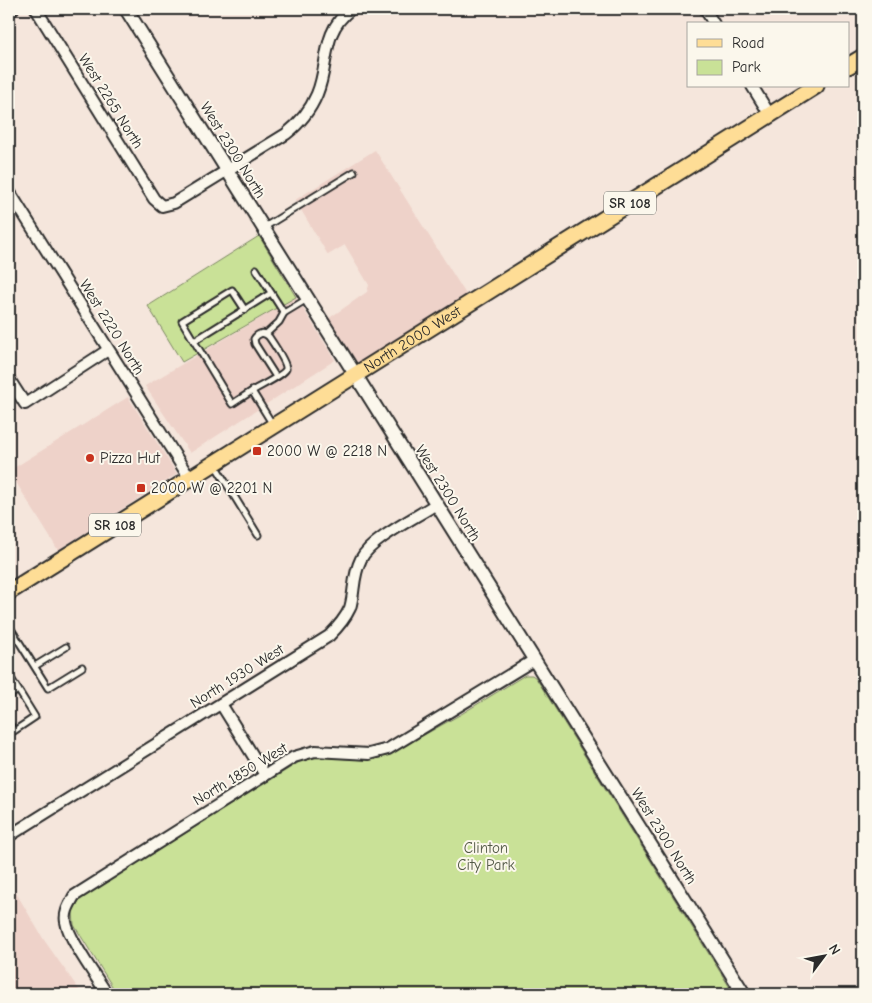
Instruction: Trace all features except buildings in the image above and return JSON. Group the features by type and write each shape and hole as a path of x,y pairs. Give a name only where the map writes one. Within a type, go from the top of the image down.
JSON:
{"main road":[{"path":"850,65 863,57"},
{"name":"North 2000 West","path":"9,592 813,88"}],"street":[{"path":"9,12 13,9"},
{"name":"West 2265 North","path":"36,9 154,200 162,206 174,203 226,171"},
{"name":"West 2300 North","path":"126,9 534,660 738,992"},
{"path":"226,171 286,134 300,122 318,93 328,43 336,26 351,9"},
{"path":"704,9 713,22"},
{"path":"753,88 770,115"},
{"name":"West 2220 North","path":"9,191 190,479"},
{"path":"9,378 24,404 108,350"},
{"name":"North 1930 West","path":"9,836 329,636 342,623 350,607 354,576 362,557 376,542 436,504"},
{"name":"North 1850 West","path":"107,994 69,933 65,921 67,908 74,896 294,757 315,751 369,754 388,749 534,660"},
{"path":"221,704 265,775"}],"lane":[{"path":"263,229 354,172"},
{"path":"256,269 284,313"},
{"path":"244,310 232,290 182,321 232,404 286,369 285,364 266,334"},
{"path":"194,342 271,293"},
{"path":"276,377 254,340 262,333 266,334 279,322 284,313 307,299"},
{"path":"252,391 274,426"},
{"path":"214,463 258,535"},
{"path":"9,630 11,629 48,688 82,668"},
{"path":"35,666 66,647"},
{"path":"9,675 35,717 14,730 9,723"},
{"path":"9,696 18,690"}],"shaded area":[{"path":"375,150 467,296 358,364 328,319 367,292 369,285 345,245 328,255 295,200"},
{"path":"296,297 335,360 190,453 145,386"},
{"path":"128,397 177,474 58,550 9,471"},
{"path":"9,881 44,940 82,994 9,994"}],"green space":[{"path":"259,236 296,297 182,362 148,306"},
{"name":"Clinton City Park","path":"525,675 532,675 536,678 734,994 117,994 74,925 73,911 80,899 301,761 318,757 364,760 385,757"}],"place":[{"name":"2000 W @ 2218 N","path":"257,451"},
{"name":"Pizza Hut","path":"90,458"},
{"name":"2000 W @ 2201 N","path":"141,488"}]}
